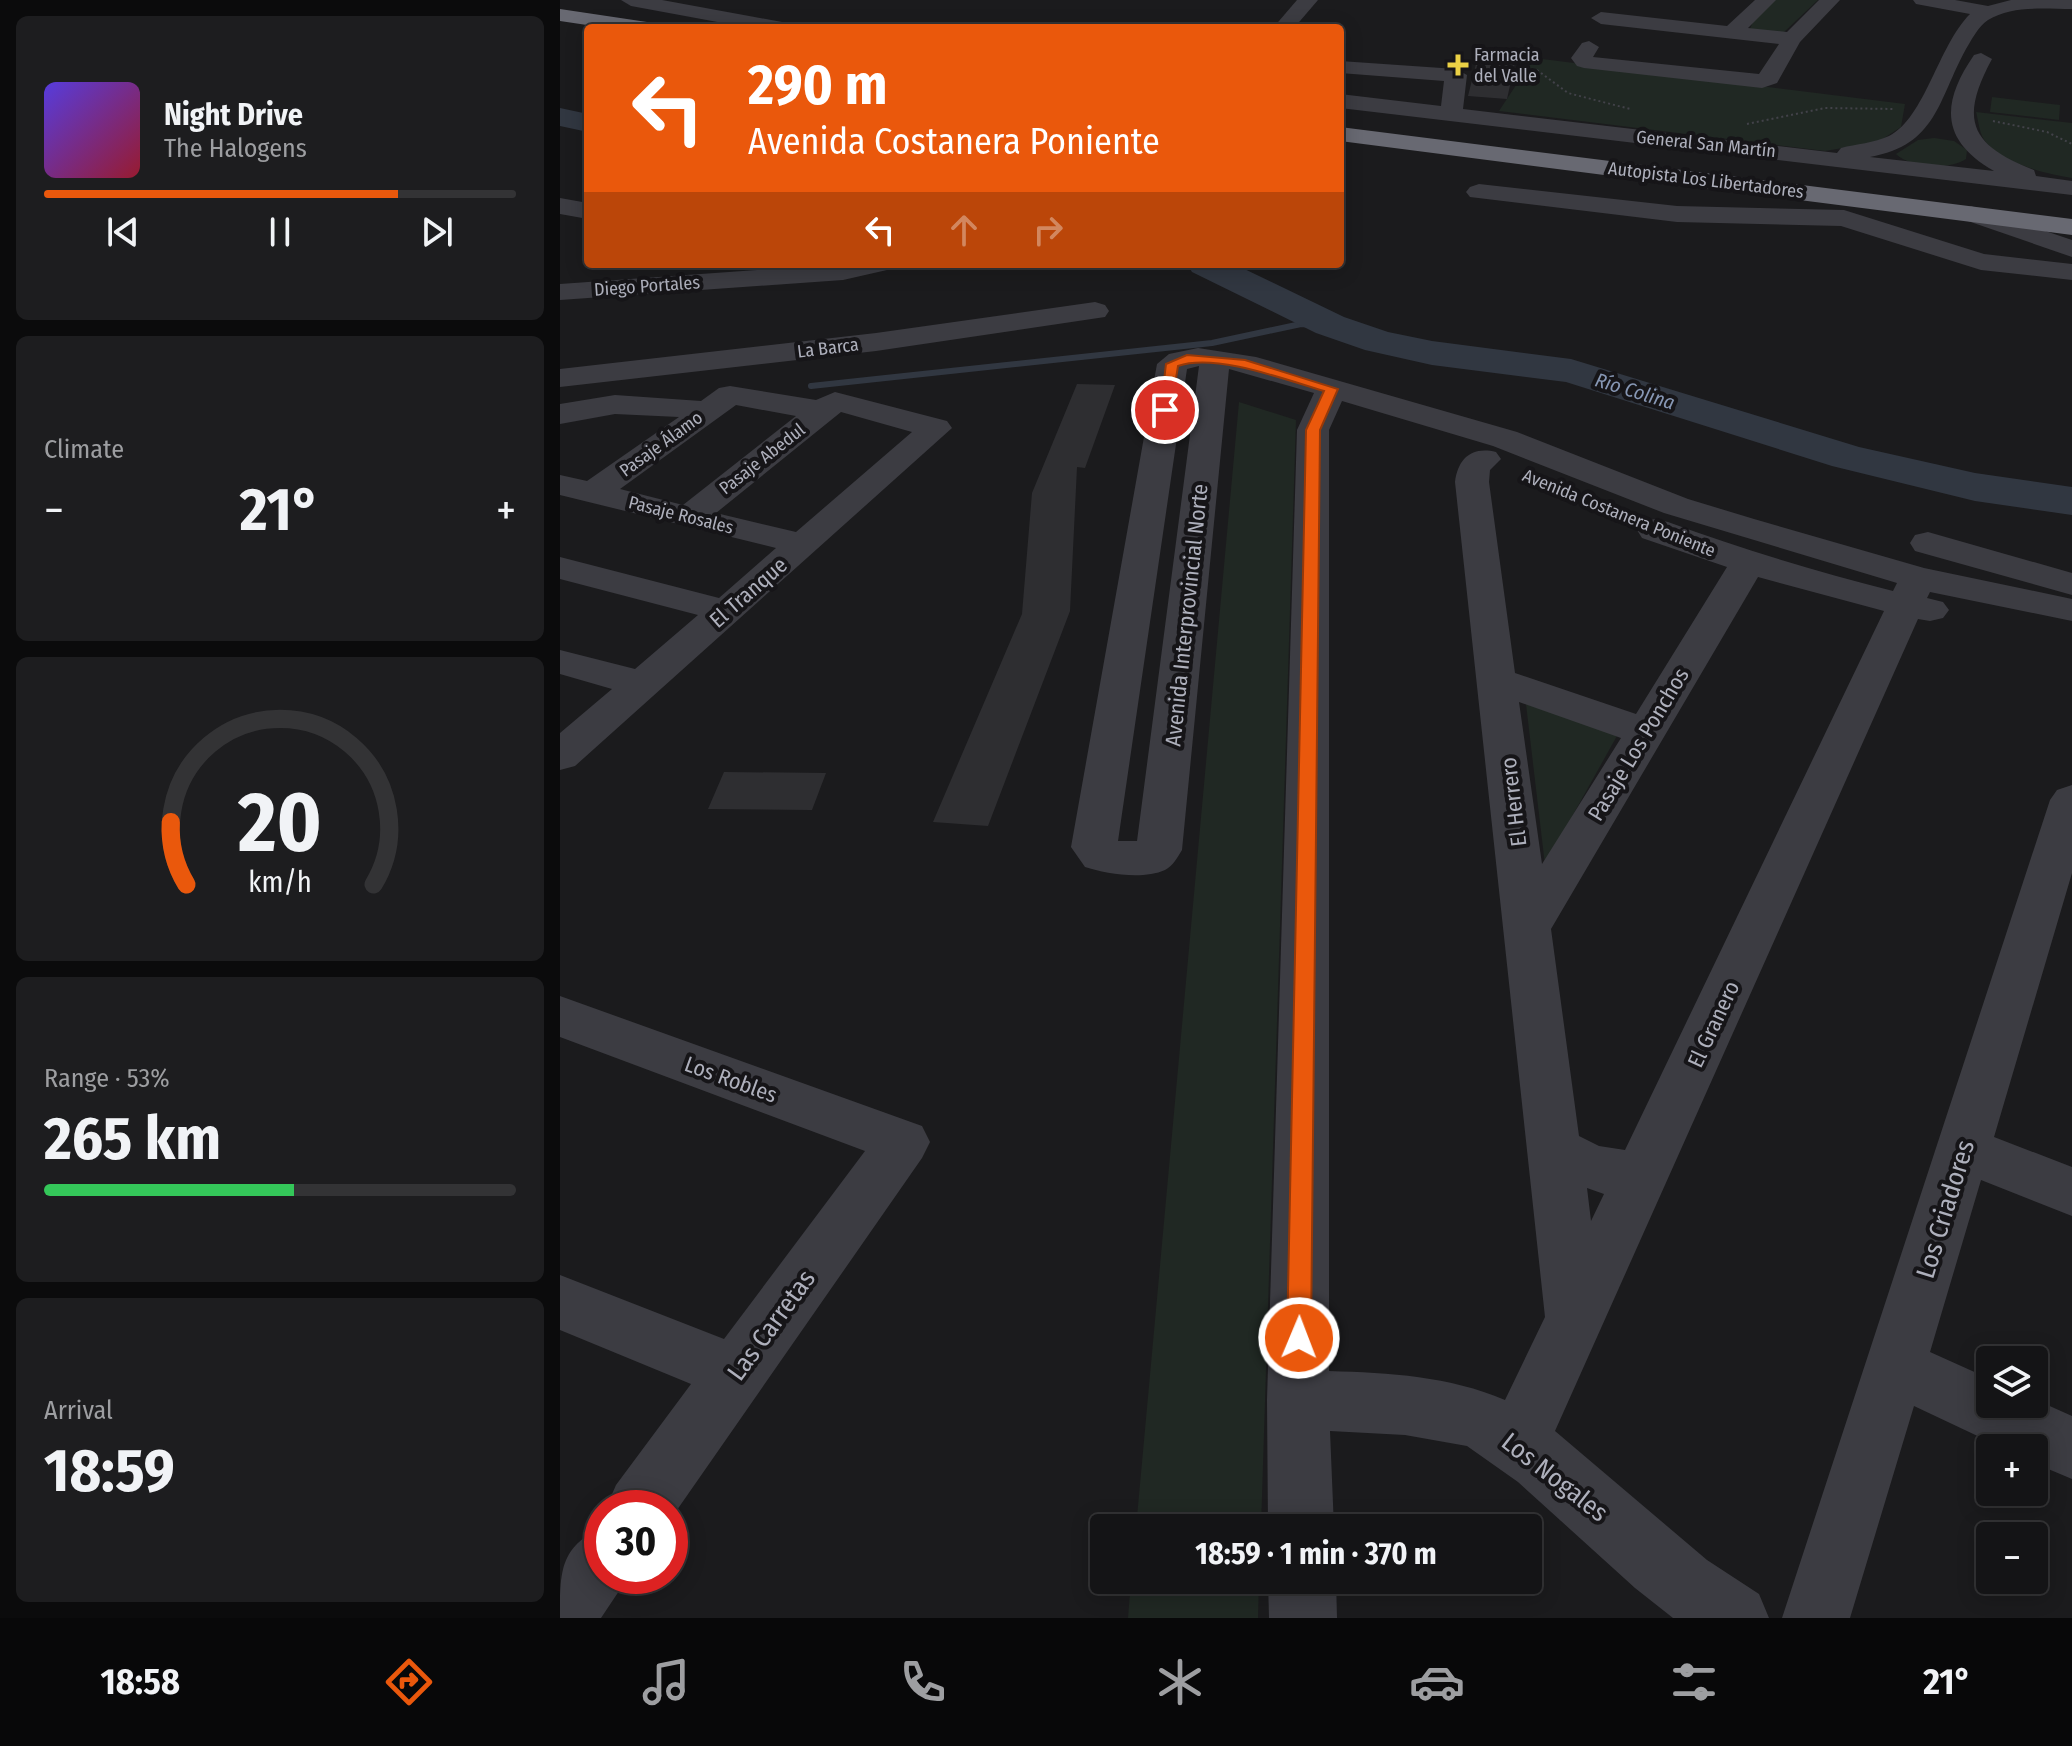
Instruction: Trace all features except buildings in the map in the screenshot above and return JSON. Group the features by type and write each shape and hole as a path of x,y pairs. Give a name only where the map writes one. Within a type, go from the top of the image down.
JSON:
{"highway":[{"path":"560,15 620,24"},
{"path":"560,27 584,30"},
{"name":"Autopista Los Libertadores","path":"1344,122 2072,213"},
{"name":"Autopista Los Libertadores","path":"1344,135 2072,227"}],"street":[{"path":"631,0 692,13 752,0"},
{"path":"1287,24 1308,0"},
{"path":"1733,31 1766,0"},
{"path":"1589,47 1582,58 1584,62 1758,81 1769,78 1792,39 1830,0"},
{"path":"1921,0 1978,20 1992,40 1969,78 1968,135 1974,159 1969,163 1933,171"},
{"path":"1807,155 1859,152 1894,144 1921,122 1947,61 1978,20 2028,4 2072,3"},
{"path":"718,9 769,24"},
{"path":"2012,28 2034,19 2072,14"},
{"path":"1602,16 1792,39"},
{"path":"1344,67 1456,75 1452,108"},
{"path":"1355,98 1379,70"},
{"name":"General San Martín","path":"1355,98 2072,187"},
{"path":"1921,122 1968,135 2009,169 2072,187"},
{"path":"1894,144 1891,155 1907,167"},
{"path":"1479,192 1677,214 1844,218 1981,262 2072,272"},
{"path":"560,206 584,210"},
{"path":"1971,214 2072,249"},
{"name":"Diego Portales","path":"560,292 843,272 860,268"},
{"name":"La Barca","path":"560,378 876,342 1095,311"},
{"name":"Avenida Interprovincial Norte","path":"1178,360 1213,370 1159,850 1151,858 1101,856 1094,847 1172,364 1178,360"},
{"name":"Avenida Costanera Poniente","path":"1213,370 1326,400 1505,439 1621,486 1728,523 1918,576 2072,610"},
{"path":"600,407 610,373"},
{"path":"1301,1514 1298,1400 1313,430 1326,400"},
{"name":"Avenida Costanera Poniente","path":"1326,400 1484,459 1652,529 1748,563 1918,576 2072,639"},
{"path":"562,413 655,403 828,406"},
{"name":"Pasaje Álamo","path":"577,489 718,403"},
{"name":"El Tranque","path":"560,756 936,428 828,406"},
{"name":"Pasaje Abedul","path":"689,517 828,406"},
{"name":"El Herrero","path":"1484,459 1474,466 1472,482 1575,1321"},
{"name":"Pasaje Rosales","path":"577,489 802,544"},
{"name":"Pasaje Los Ponchos","path":"1528,926 1748,563"},
{"path":"560,568 726,611"},
{"path":"1918,576 2072,585"},
{"name":"El Granero","path":"1518,1442 1918,576"},
{"path":"560,662 642,684"},
{"path":"1498,681 1646,732"},
{"name":"Los Criadores","path":"1816,1618 2072,800"},
{"name":"Los Robles","path":"560,1016 903,1142"},
{"name":"Las Carretas","path":"652,1490 903,1142"},
{"path":"1964,1149 2072,1192"},
{"path":"1555,1150 1599,1171 1619,1175 1643,1173"},
{"path":"560,1302 736,1373"},
{"path":"1896,1367 2072,1448"},
{"name":"Los Nogales","path":"1298,1400 1423,1407 1471,1417 1518,1442 1573,1485 1678,1581 1735,1618"},
{"path":"560,1618 584,1585"},
{"path":"1302,1594 1303,1618"}],"path":[{"path":"1537,70 1546,80 1581,99 1636,110"},
{"path":"1735,123 1750,125 1778,116 1825,108 1891,109 1921,122"},
{"path":"1968,135 2034,129 2072,144"}],"shaded area":[{"path":"1775,0 1818,0 1783,33 1750,29 1754,19"},
{"path":"1534,58 1905,104 1901,127 1878,142 1825,151 1499,111"},
{"path":"1992,97 2060,105 2059,120 1990,112"},
{"path":"1976,112 2072,123 2072,178 2036,170 1998,153 1982,136"},
{"path":"1934,138 1954,141 1967,150 1966,159 1950,165 1931,166 1911,163 1896,154 1918,140"},
{"path":"1239,402 1296,420 1261,1514 1137,1514"},
{"path":"1526,704 1618,734 1545,865"},
{"path":"1130,1594 1259,1594 1258,1618 1128,1618"}],"waterway":[{"name":"Río Colina","path":"560,117 584,122"},
{"name":"Río Colina","path":"1213,268 1330,325 1379,342 1432,353 1571,371 1847,457 1975,487 2072,501"},
{"path":"811,386 1212,343 1301,324 1330,325"}],"place":[{"name":"Farmacia del Valle","path":"1458,65"}],"route":[{"path":"1165,410 1172,364 1187,358 1245,363 1332,389 1313,430 1299,1338"}]}
